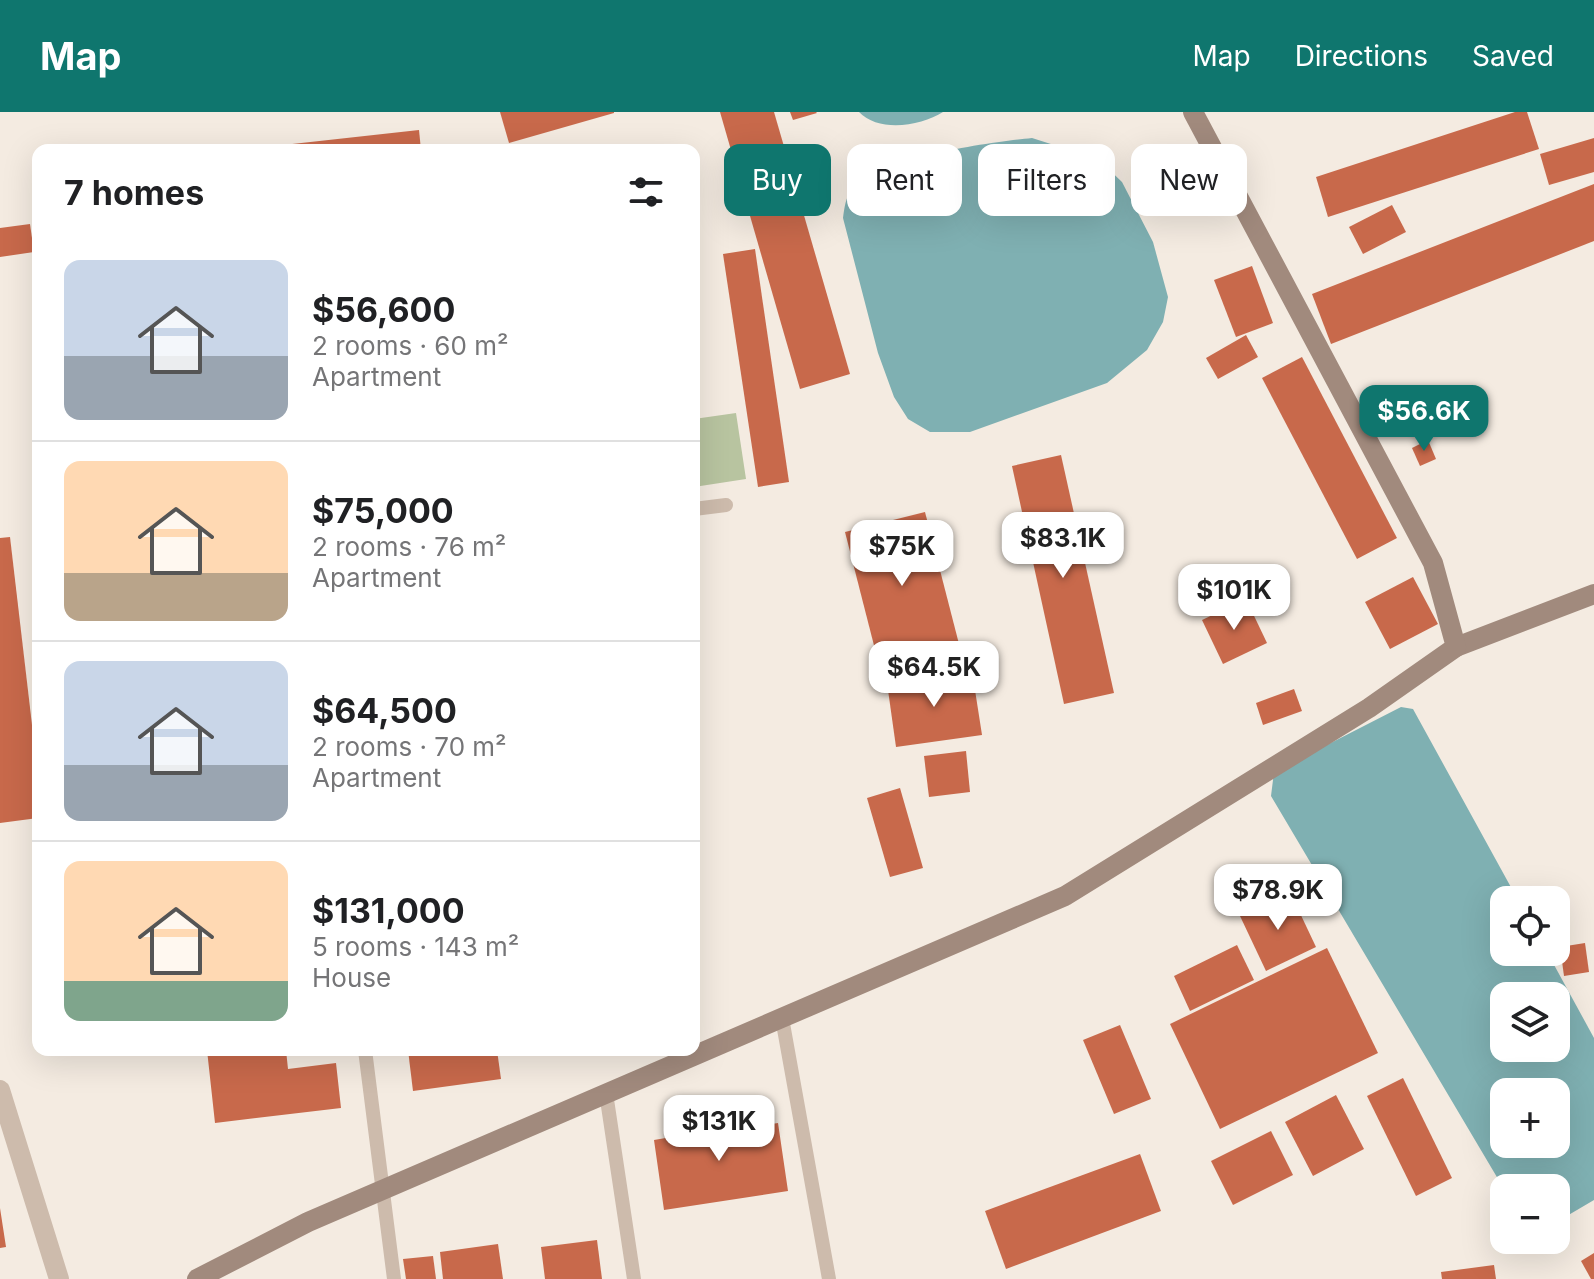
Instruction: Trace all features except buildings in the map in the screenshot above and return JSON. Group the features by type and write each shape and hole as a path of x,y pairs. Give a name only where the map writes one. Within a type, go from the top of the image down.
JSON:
{"street":[{"path":"1193,112 1433,563 1456,647"},
{"path":"700,1053 1065,896 1369,708 1456,647 1594,594"},
{"path":"197,1279 308,1222 693,1056"},
{"path":"0,1090 59,1279"}],"lane":[{"path":"700,508 726,505"},
{"path":"782,1018 829,1279"},
{"path":"366,1056 394,1279"},
{"path":"606,1093 634,1279"}],"green space":[{"path":"736,413 746,479 700,486 700,418"}],"water":[{"path":"859,112 943,112 912,124 889,125 867,119"},
{"path":"1032,138 1051,144 988,144"},
{"path":"978,146 978,216 1115,216 1115,175 1131,199 1131,216 1140,216 1153,242 1168,297 1163,322 1147,350 1107,383 970,432 930,432 908,419 894,397 878,353 843,218 847,200 847,216 962,216 962,148"},
{"path":"1401,707 1413,709 1510,886 1490,886 1490,966 1555,966 1563,982 1490,982 1490,1062 1570,1062 1570,994 1594,1038 1594,1200 1570,1214 1570,1174 1495,1174 1271,796 1274,772"}]}
